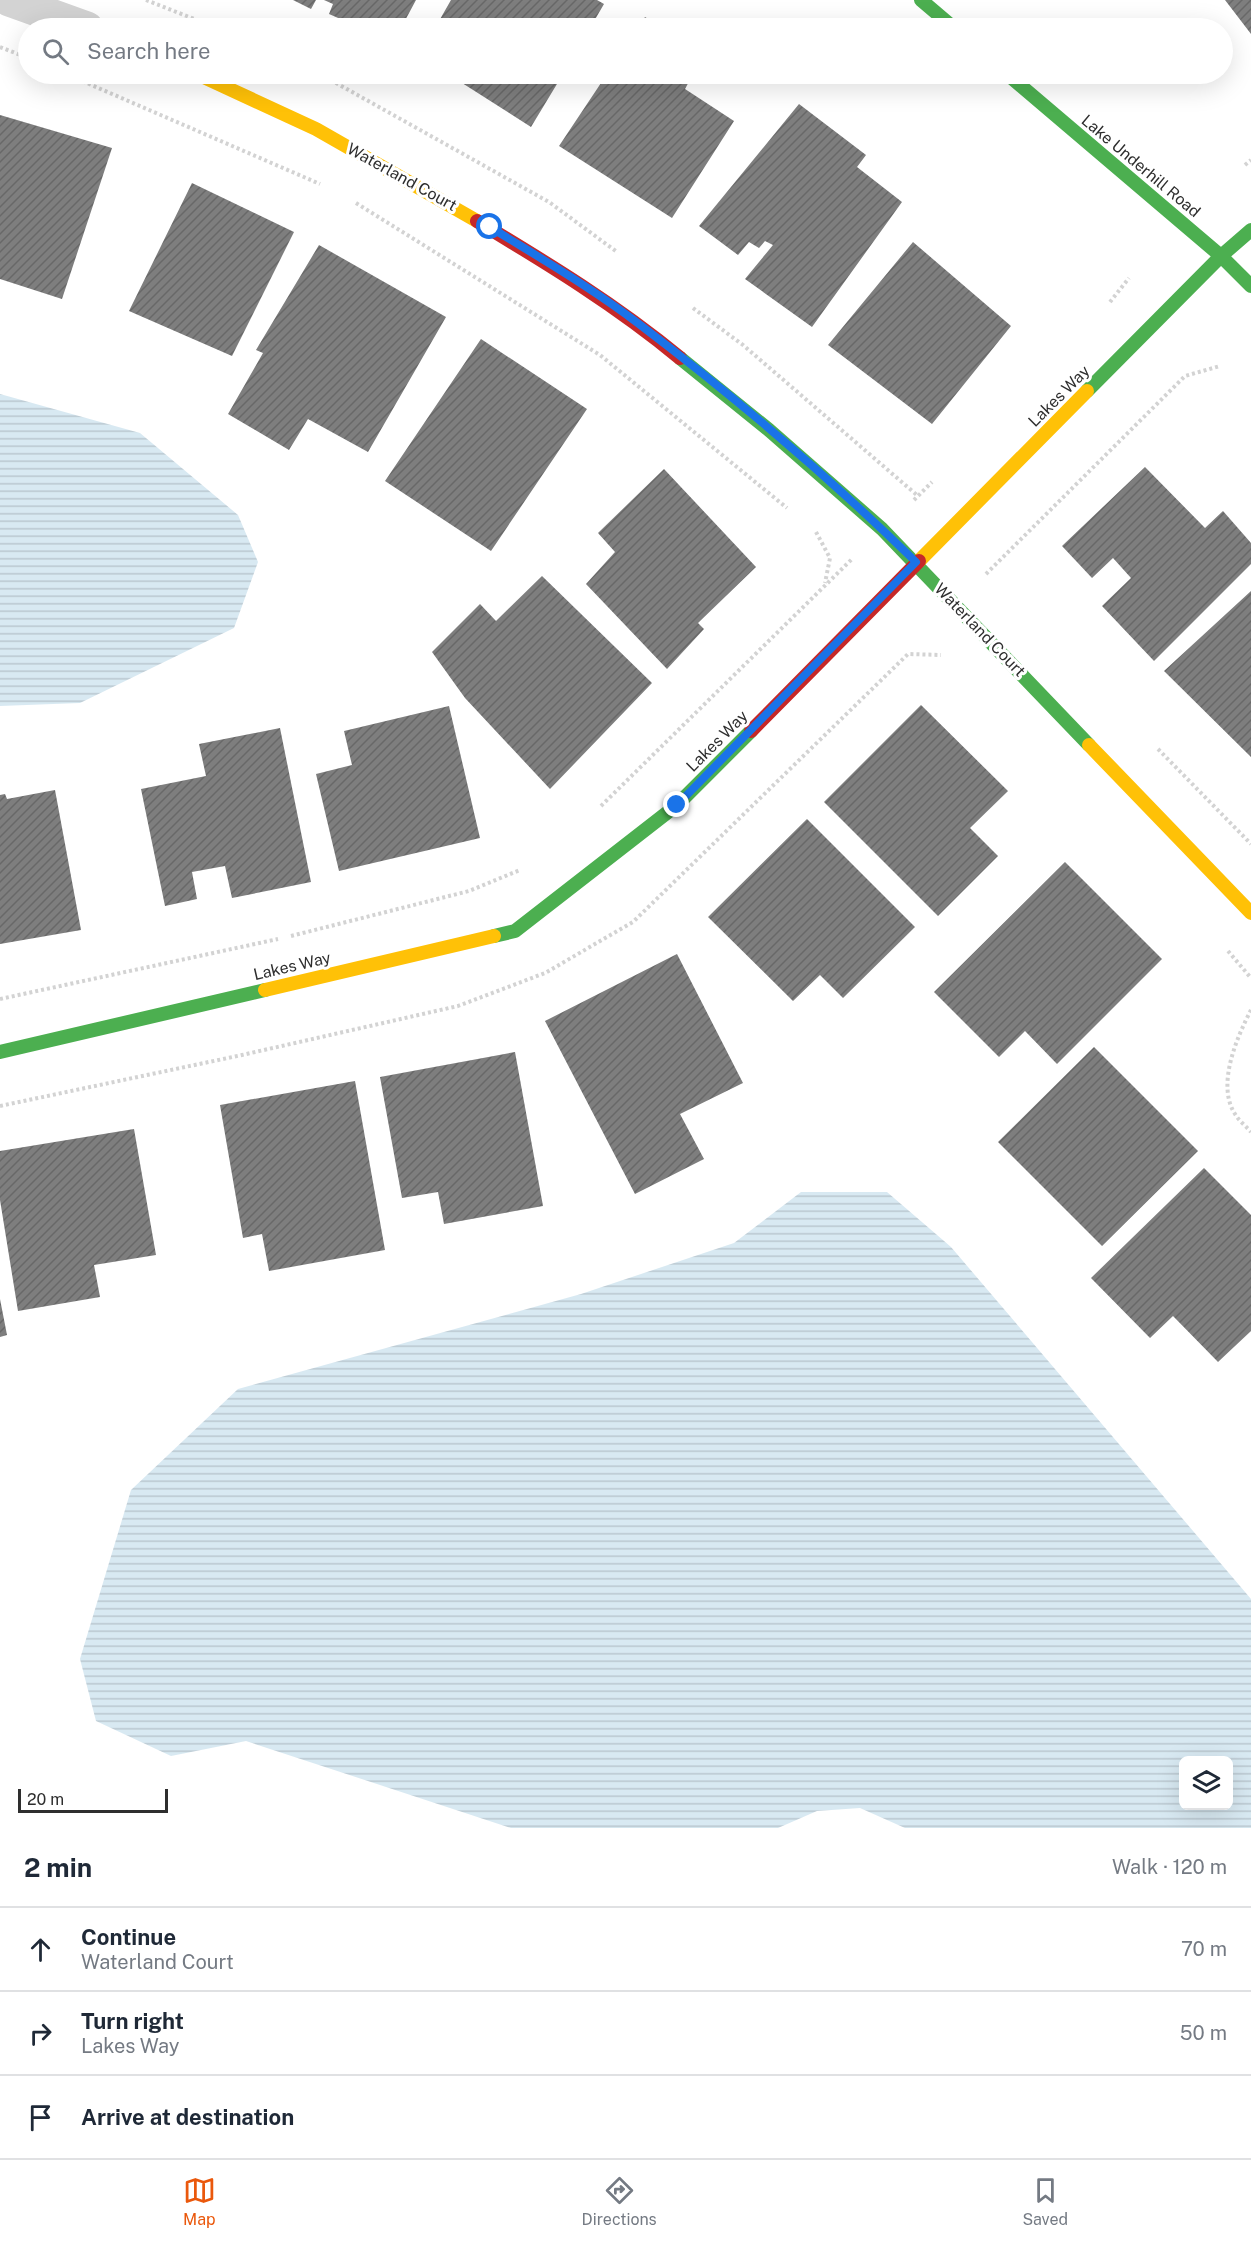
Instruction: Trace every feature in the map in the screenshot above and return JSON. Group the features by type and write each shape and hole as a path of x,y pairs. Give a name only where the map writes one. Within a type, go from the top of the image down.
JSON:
{"street":[{"path":"9,0 59,18"},
{"path":"921,0 942,18"},
{"name":"Waterland Court","path":"219,84 316,129 406,178 580,283 639,324 769,430 882,529 1251,913"},
{"name":"Lake Underhill Road","path":"1019,84 1221,256 1251,286"},
{"name":"Lakes Way","path":"0,1052 515,931 677,805 1221,256 1251,230"}],"path":[{"path":"146,0 192,18"},
{"path":"0,47 18,54"},
{"path":"89,84 326,187"},
{"path":"1245,165 1251,160"},
{"path":"347,198 600,355 789,509"},
{"path":"992,582 984,576 1185,376 1220,366"},
{"path":"593,814 825,584 830,558 816,531"},
{"path":"0,1106 458,1006 545,973 633,922 908,654 940,654 948,662"},
{"path":"1150,741 1251,844"},
{"path":"0,999 355,920 469,891 522,869"},
{"path":"1220,942 1251,978"},
{"path":"1251,1010 1236,1038 1227,1081 1234,1113 1251,1132"}],"shaded area":[{"path":"0,394 140,433 238,515 258,562 234,628 80,703 0,706"},
{"path":"801,1192 887,1192 951,1247 1251,1599 1251,1828 905,1828 860,1808 817,1811 778,1828 511,1828 246,1741 171,1756 96,1721 80,1659 131,1490 238,1389 581,1294 734,1243"}],"building":[{"path":"293,0 316,0 311,9"},
{"path":"324,0 416,0 406,18 338,18 329,14 333,4"},
{"path":"451,0 597,0 604,4 596,18 441,18"},
{"path":"1225,0 1251,0 1251,34"},
{"path":"464,84 557,84 531,127"},
{"path":"600,84 688,84 685,89 734,121 672,218 559,146"},
{"path":"799,104 866,155 857,167 902,202 812,327 745,279 773,245 765,241 759,248 749,242 738,255 699,226"},
{"path":"0,115 112,148 62,299 0,279"},
{"path":"192,183 294,232 232,356 129,311"},
{"path":"913,242 1011,326 932,424 828,345"},
{"path":"319,245 446,317 368,452 308,419 289,450 228,414 263,353 256,350"},
{"path":"481,339 587,409 491,551 385,481"},
{"path":"1145,467 1205,528 1223,511 1251,543 1251,564 1154,661 1102,606 1131,578 1113,558 1092,578 1062,546"},
{"path":"664,469 756,567 698,623 704,629 667,669 586,584 615,552 598,533"},
{"path":"542,576 652,683 550,789 465,698 432,652 480,604 496,621"},
{"path":"1251,591 1251,757 1164,671"},
{"path":"921,705 1008,791 970,828 998,856 938,916 824,802"},
{"path":"449,706 480,838 339,871 316,774 352,765 344,731"},
{"path":"280,728 311,882 232,898 225,866 192,872 197,899 165,906 141,789 206,776 199,744"},
{"path":"55,790 81,930 0,944 0,795 5,794 7,799"},
{"path":"807,819 915,927 843,998 820,975 793,1001 708,917"},
{"path":"1065,862 1162,959 1057,1064 1025,1031 999,1057 934,992"},
{"path":"677,954 743,1083 680,1114 704,1159 635,1194 545,1021"},
{"path":"1094,1047 1198,1151 1102,1246 998,1142"},
{"path":"515,1052 543,1206 444,1224 438,1192 402,1198 380,1077"},
{"path":"355,1081 385,1250 269,1271 262,1234 243,1238 220,1105"},
{"path":"134,1129 156,1255 94,1265 100,1297 18,1311 0,1200 0,1151"},
{"path":"1204,1168 1251,1215 1251,1331 1218,1362 1173,1316 1150,1338 1091,1278"},
{"path":"0,1299 7,1335 0,1337"}],"traffic: fast":[{"path":"921,0 942,18"},
{"path":"1019,84 1221,256 1251,286"},
{"path":"1087,391 1221,256 1251,230"},
{"path":"680,358 769,430 882,529 1089,745"},
{"path":"494,936 515,931 677,805 751,731"},
{"path":"0,1052 265,990"}],"traffic: slow":[{"path":"219,84 316,129 477,221"},
{"path":"919,561 1087,391"},
{"path":"1089,745 1251,913"},
{"path":"265,990 494,936"}],"traffic: jam":[{"path":"477,221 606,302 680,358"},
{"path":"751,731 919,561"}],"route":[{"path":"490,227 580,283 639,324 769,430 882,529 916,562 677,805"}]}
